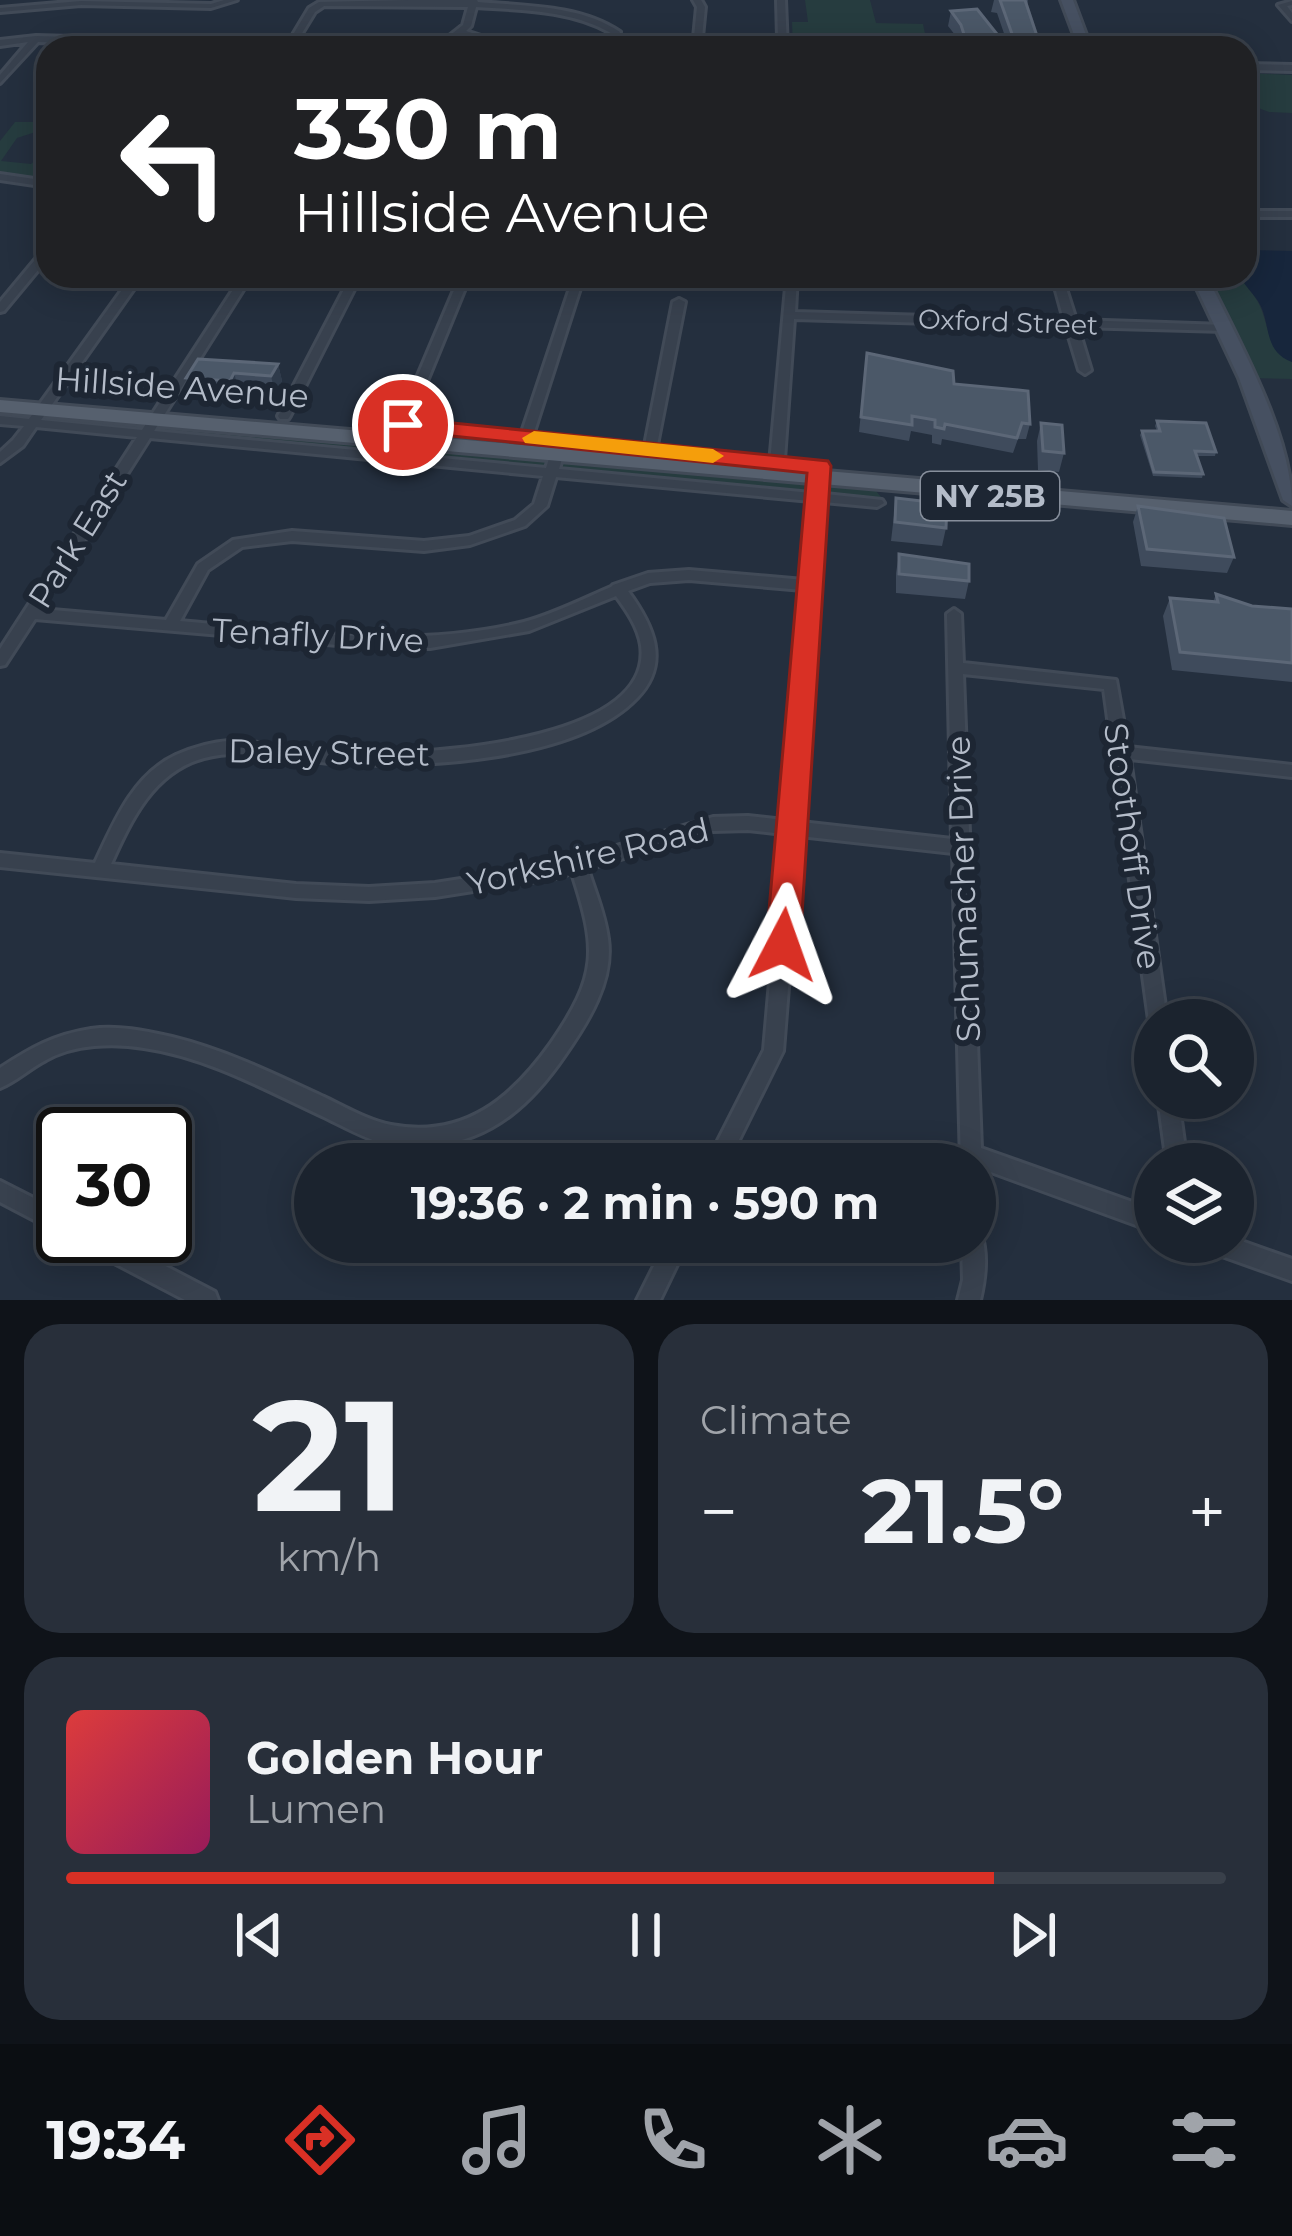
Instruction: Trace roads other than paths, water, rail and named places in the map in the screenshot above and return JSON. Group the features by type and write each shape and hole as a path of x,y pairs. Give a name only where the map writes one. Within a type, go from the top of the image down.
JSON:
{"main road":[{"path":"1056,0 1073,22"},
{"path":"1067,0 1079,36"},
{"path":"1205,288 1292,502"},
{"name":"Hillside Avenue","path":"0,395 41,410"},
{"name":"Hillside Avenue","path":"0,406 557,455 777,468"},
{"name":"Hillside Avenue","path":"156,420 284,416 403,425 526,438 557,455 650,450 777,468 819,481 1292,518"},
{"name":"Hillside Avenue","path":"819,481 1292,502"}],"street":[{"path":"1,4 211,6 233,0"},
{"path":"697,0 701,7 699,36"},
{"path":"781,0 783,36"},
{"path":"296,36 312,10 322,4 399,1 533,3 597,16 616,32 614,36"},
{"path":"455,36 470,21 474,1"},
{"path":"1288,3 1292,19"},
{"path":"461,32 474,36"},
{"path":"0,44 36,39"},
{"path":"0,80 36,39"},
{"path":"1257,67 1292,68"},
{"path":"0,189 5,178 36,181"},
{"path":"1257,214 1292,214"},
{"path":"0,310 36,266"},
{"path":"0,459 18,443 128,288"},
{"name":"Park East","path":"0,661 239,288"},
{"path":"284,416 350,288"},
{"path":"403,425 460,288"},
{"path":"526,438 574,288"},
{"path":"777,468 792,288"},
{"path":"1061,288 1085,370"},
{"path":"650,450 679,302"},
{"name":"Oxford Street","path":"791,315 1225,328"},
{"path":"0,420 41,410 108,432 124,452 121,469"},
{"path":"18,443 42,432 156,420"},
{"path":"170,625 202,567 238,543 278,536 424,546 470,541 533,514 557,455 819,481 878,502"},
{"path":"726,1143 772,1051 819,481"},
{"name":"Tenafly Drive","path":"30,613 430,643 529,626 648,578 674,575 811,586"},
{"name":"Daley Street","path":"100,871 141,788 173,763 207,749 384,759 433,756 542,739 611,714 638,688 649,659 641,623 618,588"},
{"name":"Schumacher Drive","path":"954,614 970,1143"},
{"name":"Stoothoff Drive","path":"956,668 1111,684 1154,999"},
{"path":"1120,752 1292,771"},
{"name":"Yorkshire Road","path":"0,860 296,891 369,894 490,883 578,864 712,824 961,847"},
{"path":"0,1079 43,1048 97,1035 192,1049 389,1135 451,1135 479,1125 520,1100 540,1077 597,980 599,935 578,864"},
{"path":"996,1168 1134,1214"},
{"path":"0,1191 36,1210"},
{"path":"1254,1257 1292,1270"},
{"path":"137,1263 207,1300"},
{"path":"648,1300 666,1263"},
{"path":"968,1300 974,1263"}],"water":[{"path":"1257,250 1292,251 1292,362 1276,351 1249,288 1257,288"}]}
